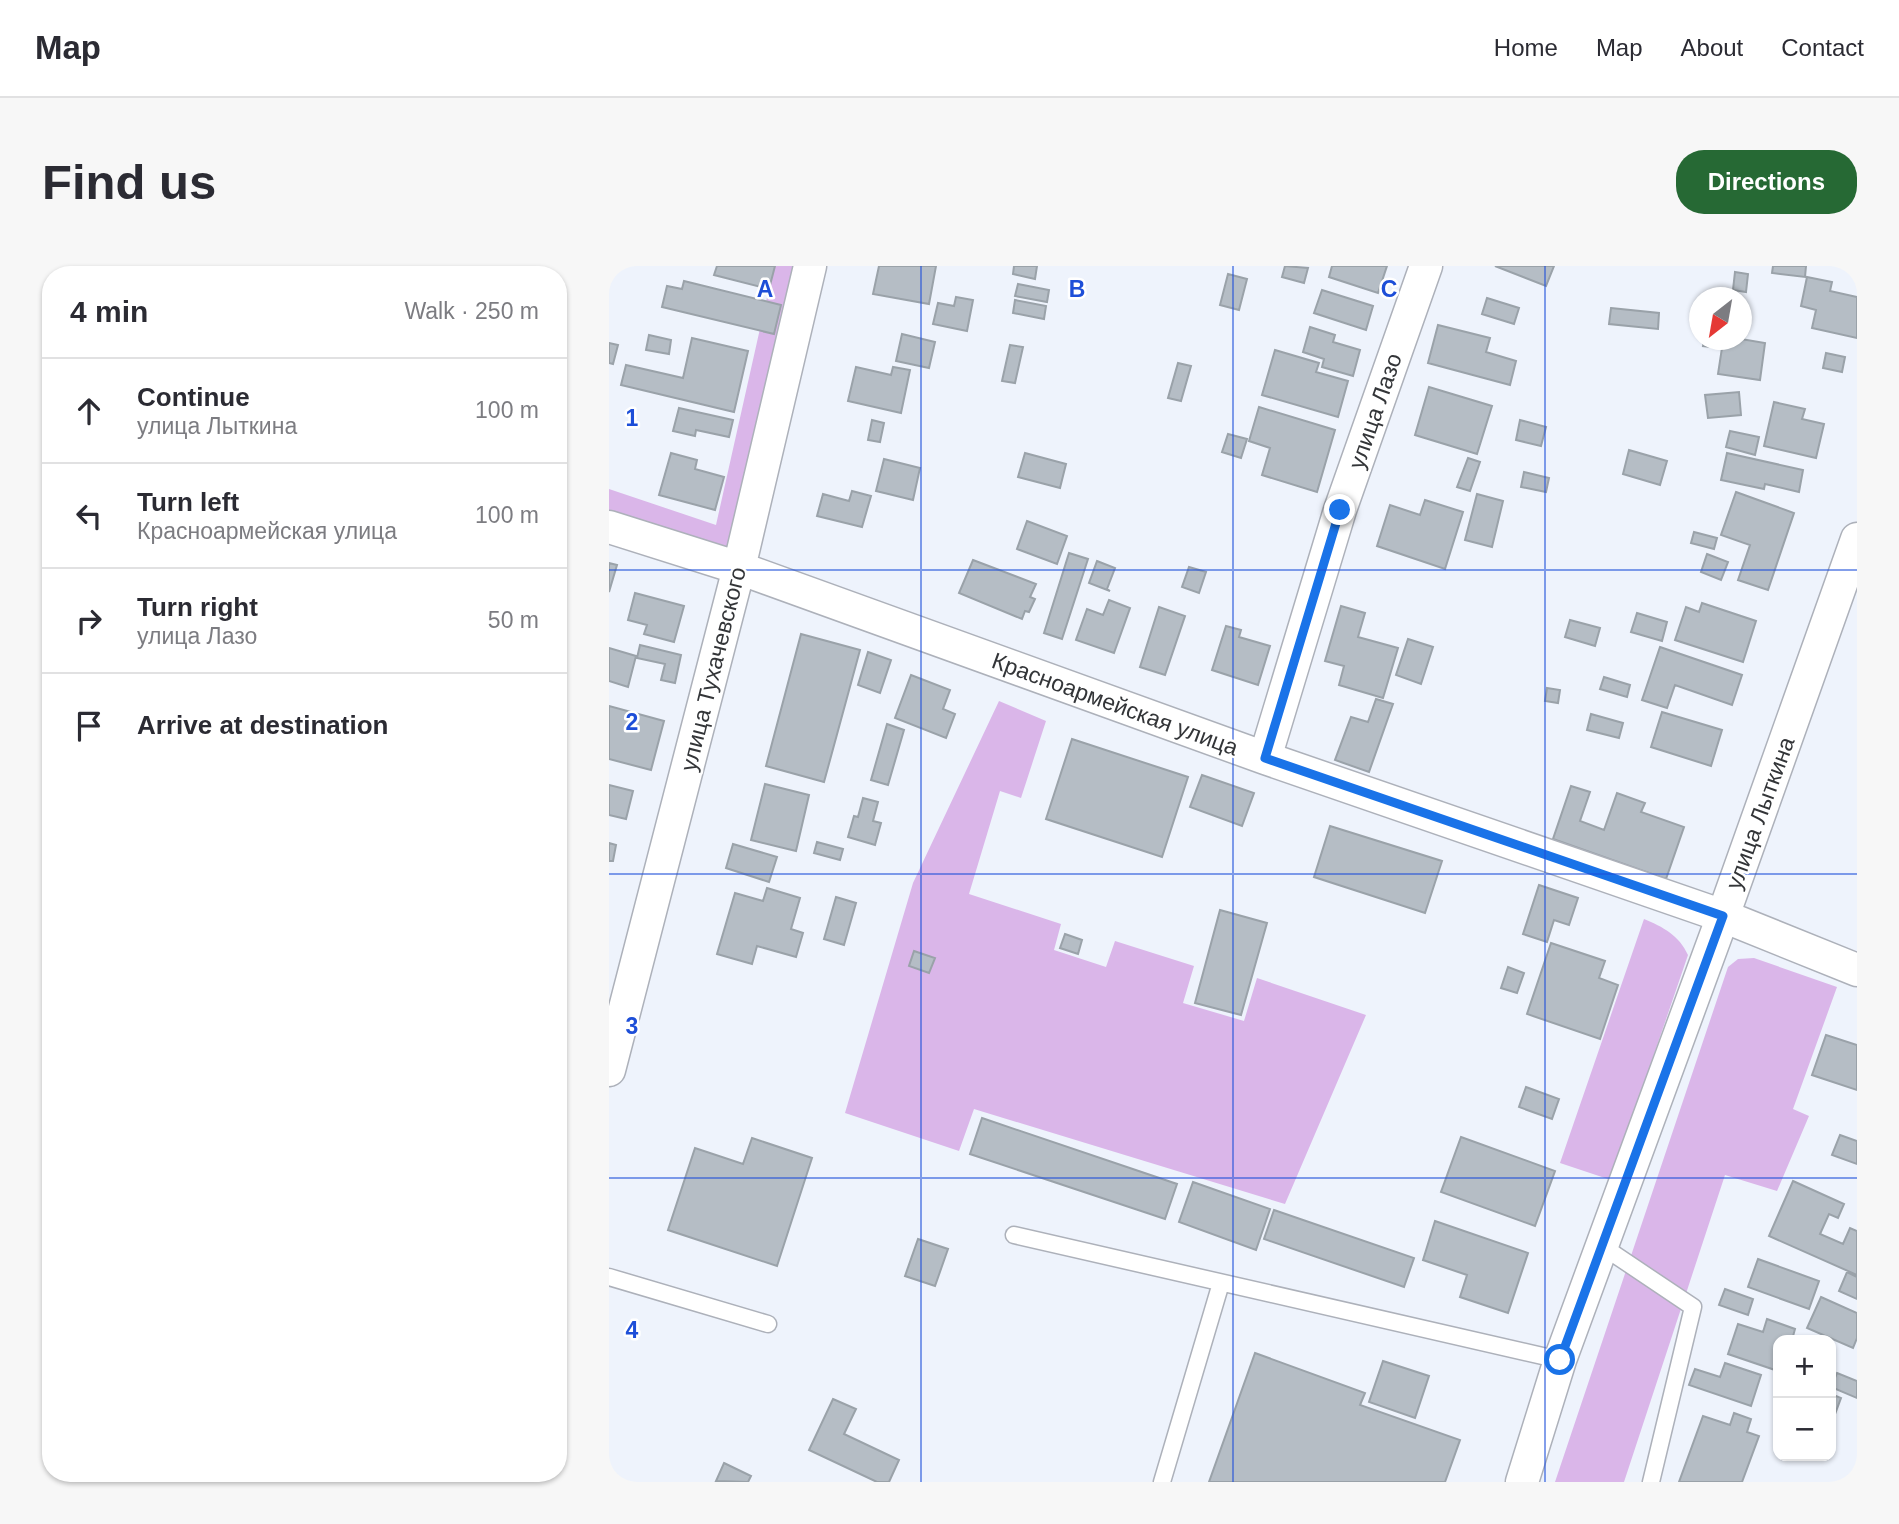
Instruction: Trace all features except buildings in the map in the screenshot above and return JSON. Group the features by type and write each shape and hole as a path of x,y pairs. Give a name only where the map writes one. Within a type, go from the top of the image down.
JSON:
{"street":[{"name":"улица Тухачевского","path":"609,1070 739,568 810,266"},
{"name":"улица Лазо","path":"1265,758 1340,510 1426,266"},
{"name":"Красноармейская улица","path":"609,527 739,568 1265,758 1723,916 1857,970"},
{"name":"улица Лыткина","path":"1522,1482 1560,1360 1723,916 1857,539"}],"lane":[{"path":"1014,1235 1560,1360"},
{"path":"1602,1246 1693,1307 1651,1482"},
{"path":"609,1277 768,1324"},
{"path":"1162,1482 1221,1283"}],"shaded area":[{"path":"774,266 793,266 729,553 609,512 609,489 716,525"},
{"path":"999,701 1046,721 1021,798 1000,791 969,894 1061,924 1054,950 1106,967 1115,941 1194,966 1183,1003 1244,1021 1257,978 1366,1015 1285,1204 974,1109 959,1151 845,1113 913,883"},
{"path":"1644,919 1670,932 1688,955 1611,1180 1560,1163"},
{"path":"1754,958 1837,987 1793,1109 1809,1116 1777,1191 1725,1175 1624,1482 1555,1482 1728,967 1738,959"}],"route":[{"path":"1340,510 1265,758 1723,916 1560,1360"}]}
